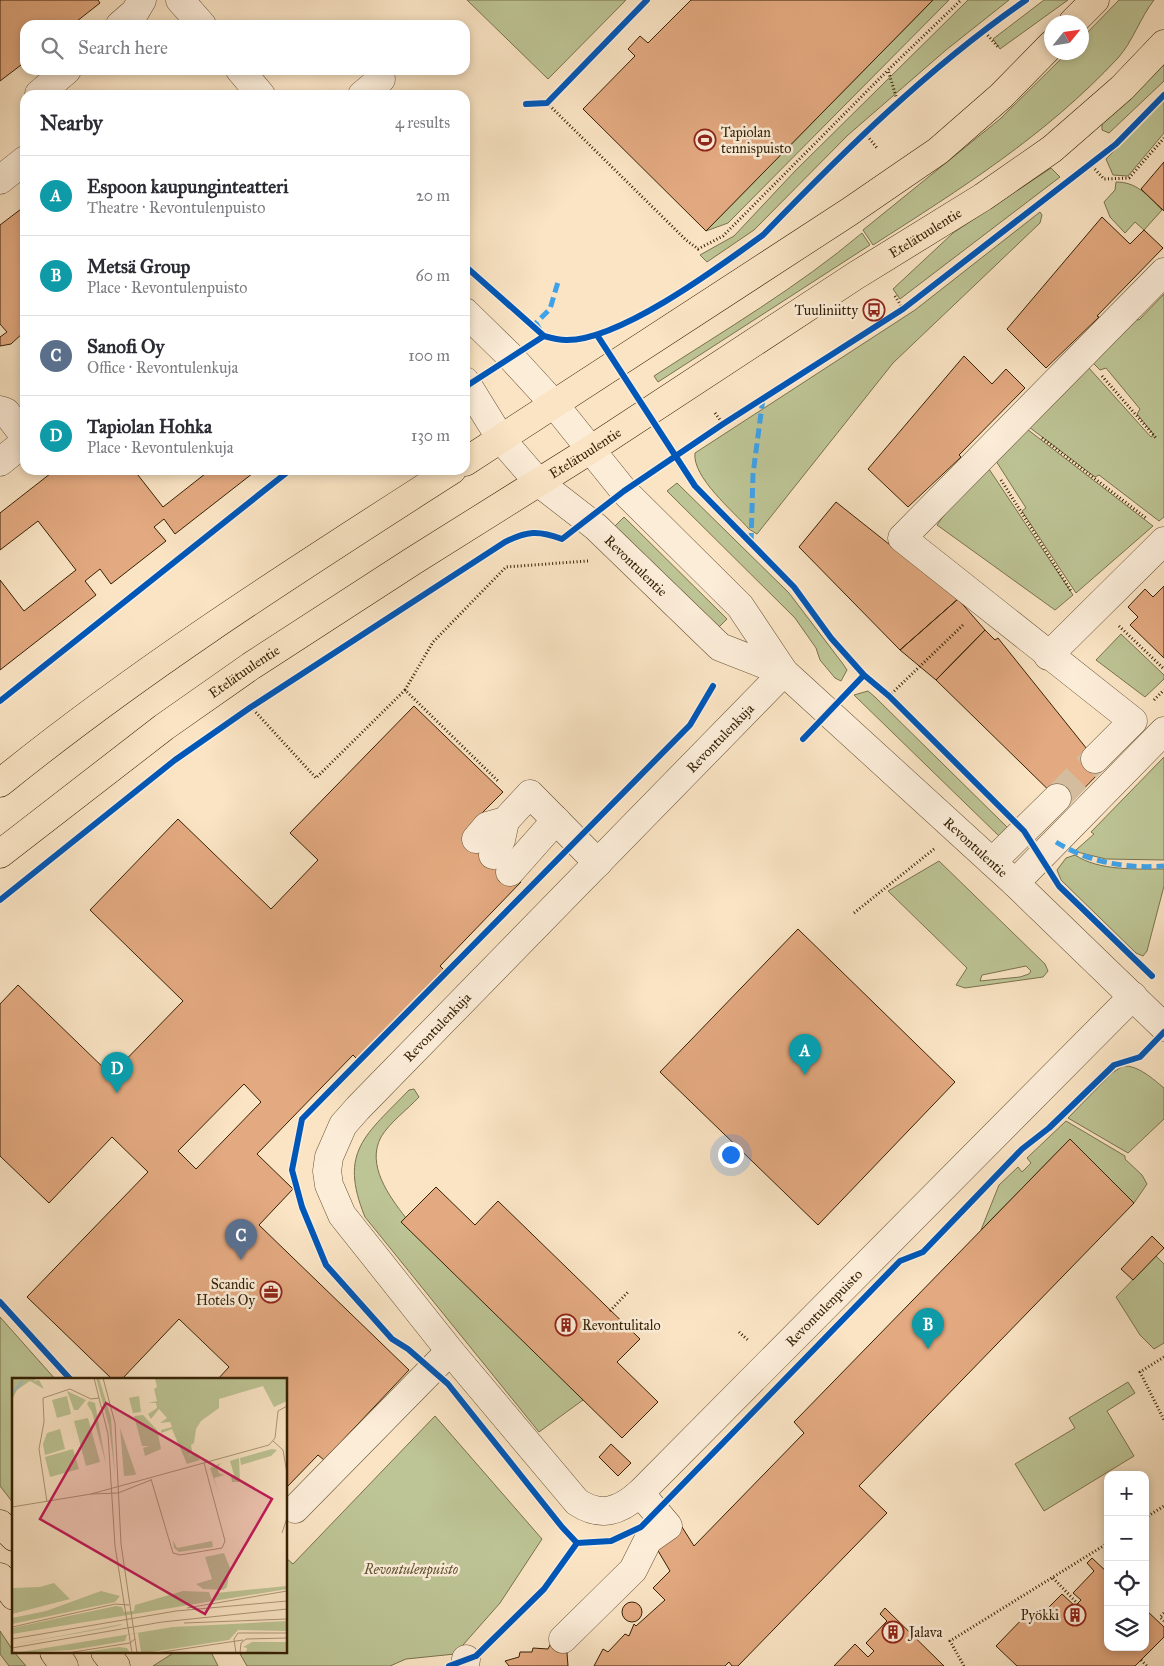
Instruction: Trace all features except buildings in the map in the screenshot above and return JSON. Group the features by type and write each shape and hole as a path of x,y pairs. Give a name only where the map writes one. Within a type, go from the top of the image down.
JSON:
{"main road":[{"path":"1080,15 1095,0"},
{"name":"Etelätuulentie","path":"0,854 164,728 250,666 590,450 855,276 983,197 1052,148 1122,88 1164,44"},
{"path":"470,459 916,166 1001,96 1044,52"},
{"path":"0,783 121,690 258,595 444,475"},
{"path":"0,1524 12,1535"},
{"path":"0,1577 12,1593"},
{"path":"55,1654 64,1666"},
{"path":"107,1654 116,1666"}],"street":[{"path":"126,20 135,12 142,0"},
{"path":"180,0 198,20"},
{"path":"44,90 61,75"},
{"path":"244,75 257,90"},
{"path":"0,180 20,164"},
{"path":"1095,759 1133,721 1048,656 902,538 985,455 1082,353 1164,272"},
{"name":"Revontulentie","path":"470,317 510,356 554,404 624,491 740,606 784,672 1015,883 1164,1026"},
{"name":"Revontulentie","path":"470,389 502,439 538,482 596,527 720,647 784,672"},
{"path":"10,406 20,427"},
{"path":"0,462 20,446"},
{"path":"1048,656 1088,617 1156,530"},
{"name":"Revontulenkuja","path":"508,1420 450,1351 342,1215 329,1185 328,1157 343,1125 358,1108 784,672"},
{"path":"1015,883 1164,731"},
{"path":"556,820 493,855 487,826 512,812 530,794 556,820 598,863"},
{"path":"992,862 1057,798"},
{"name":"Revontulenpuisto","path":"508,1420 573,1498 586,1508 597,1512 619,1509 640,1493 1133,996"},
{"path":"295,1509 450,1351"},
{"path":"563,1639 633,1570 648,1540 668,1526 640,1493"}],"path":[{"path":"553,97 543,104 686,240 698,249 724,236 960,0"},
{"path":"976,36 986,28 998,47"},
{"path":"888,70 898,103"},
{"path":"891,109 905,97"},
{"path":"858,140 872,127"},
{"path":"865,133 877,148"},
{"path":"1090,164 1104,178 1129,178 1164,138"},
{"path":"1082,170 1096,159"},
{"path":"895,296 903,309"},
{"path":"895,315 911,303"},
{"path":"1082,353 1156,438"},
{"path":"716,413 723,424"},
{"path":"716,429 731,419"},
{"path":"1018,420 1156,530"},
{"path":"985,455 1088,617"},
{"path":"251,707 316,778 405,690 434,642 506,567 590,561"},
{"path":"889,696 985,605"},
{"path":"1118,625 1164,669"},
{"path":"405,690 512,812"},
{"path":"883,690 896,702"},
{"path":"244,712 260,702"},
{"path":"854,913 939,846"},
{"path":"610,1311 628,1292"},
{"path":"739,1332 750,1342"},
{"path":"1164,1357 1140,1372 1164,1420"},
{"path":"1148,1516 1164,1506"},
{"path":"964,1666 950,1641 1104,1546"},
{"path":"1053,1578 1078,1604"},
{"path":"1164,1613 1160,1617 1164,1621"},
{"path":"1141,1660 1146,1666"}],"green space":[{"path":"467,0 626,0 548,79"},
{"path":"933,0 949,0 728,223 706,231"},
{"path":"968,0 1009,0 946,50 848,135 754,230 707,262 700,255 734,236 795,171"},
{"path":"1044,0 1068,0 1047,15 1044,15 1044,17 1000,49 993,39"},
{"path":"1119,0 1154,0 1118,58 1061,112 1002,159 939,203 873,245 863,230 1000,119 1060,60 1089,60 1089,31"},
{"path":"1164,62 1164,81 1109,133 1102,130 1102,124"},
{"path":"1164,101 1164,133 1128,176 1113,175 1106,159"},
{"path":"1051,168 1060,177 900,299 893,289 953,233"},
{"path":"1116,182 1136,187 1162,210 1144,230 1135,222 1125,233 1110,217 1104,202 1115,190"},
{"path":"1040,212 1042,215 1040,223 893,363 757,534 749,529 707,483 696,462 695,453 915,310"},
{"path":"862,233 870,245 658,382 654,376 787,290"},
{"path":"1164,294 1164,517 1159,521 1099,475 1095,477 1029,427 1088,367 1151,437 1154,435 1137,414 1140,409 1106,368 1100,370 1092,362 1135,319 1139,320"},
{"path":"1027,429 1153,526 1076,593 1022,511 1026,508 996,461"},
{"path":"989,469 1073,595 1055,610 937,525 947,511"},
{"path":"677,483 789,593 847,670 841,681 835,678 820,660 816,648 795,618 667,491"},
{"path":"624,517 727,619 718,628 615,526"},
{"path":"1121,634 1164,675 1164,679 1145,697 1096,660"},
{"path":"868,691 1010,830 1000,837 854,695"},
{"path":"1164,757 1164,860 1106,859 1077,852 1076,850 1094,834 1091,832"},
{"path":"1075,855 1095,864 1118,868 1164,869 1164,886 1147,951 1143,956 1136,953 1061,880 1057,870 1066,858"},
{"path":"939,861 1045,964 1048,971 1043,977 965,988 956,985 967,968 888,891","holes":["1026,966 1031,971 1029,974 1020,977 980,981 982,975"]},
{"path":"1123,1066 1140,1070 1164,1088 1164,1119 1128,1153 1068,1118 1112,1073"},
{"path":"414,1089 419,1097 389,1126 381,1137 377,1148 376,1158 382,1180 406,1218 583,1400 539,1432 365,1217 357,1194 354,1176 356,1160 361,1146 380,1120 409,1090"},
{"path":"1066,1121 1125,1156 1125,1159 1142,1175 1147,1184 1134,1203 1070,1139 981,1230 999,1185 1018,1167 1022,1172 1031,1163 1027,1158"},
{"path":"1156,1256 1164,1264 1164,1343 1154,1349 1140,1335 1116,1297"},
{"path":"0,1317 54,1378 12,1378 12,1501 0,1486"},
{"path":"1128,1382 1135,1393 1107,1411 1134,1456 1109,1471 1104,1471 1104,1474 1044,1511 1015,1464 1075,1428 1069,1418"},
{"name":"Revontulenpuisto","path":"435,1416 542,1539 500,1603 455,1654 406,1659 390,1666 247,1666 240,1654 288,1654 288,1560 293,1564"},
{"path":"0,1631 12,1649 12,1654 16,1654 26,1666 9,1666 0,1654"},
{"path":"172,1654 212,1654 218,1666 153,1666"}],"tunnel":[{"path":"1057,798 1095,759"}],"marked path":[{"path":"540,330 536,323 550,309 558,282"},
{"path":"751,543 753,474 763,398"},
{"path":"1056,842 1081,855 1108,863 1150,867 1164,866"}],"cycle path":[{"path":"526,104 547,103 647,0"},
{"path":"470,384 544,336 566,340 588,337 613,329 640,316 695,283 763,235 856,141 889,111 955,53 1026,0"},
{"path":"0,900 175,760 251,707 505,542 533,533 546,534 562,539 624,491 723,424 903,309 1116,144 1164,95"},
{"path":"470,270 544,336"},
{"path":"597,335 695,486 794,587 831,638 864,675 889,696 1024,831 1059,886 1152,976"},
{"path":"0,701 284,475"},
{"path":"803,739 864,675"},
{"path":"713,686 690,725 302,1119 292,1170 302,1207 326,1265 392,1339 408,1349 448,1384 562,1527 577,1543 611,1541 641,1527 900,1261 923,1252 1022,1149 1049,1128 1114,1065 1140,1057 1164,1032"},
{"path":"0,1302 69,1378"},
{"path":"449,1666 476,1656 544,1589 577,1543"}],"place":[{"name":"Tapiolan tennispuisto","path":"705,140"},
{"name":"Tuuliniitty","path":"874,310"},
{"name":"Espoon kaupunginteatteri","path":"805,1075"},
{"name":"Tapiolan Hohka","path":"117,1093"},
{"name":"Sanofi Oy","path":"241,1260"},
{"name":"Scandic Hotels Oy","path":"271,1292"},
{"name":"Revontulitalo","path":"566,1325"},
{"name":"Metsä Group","path":"928,1349"},
{"name":"Pyökki","path":"1075,1615"},
{"name":"Jalava","path":"893,1632"}]}
